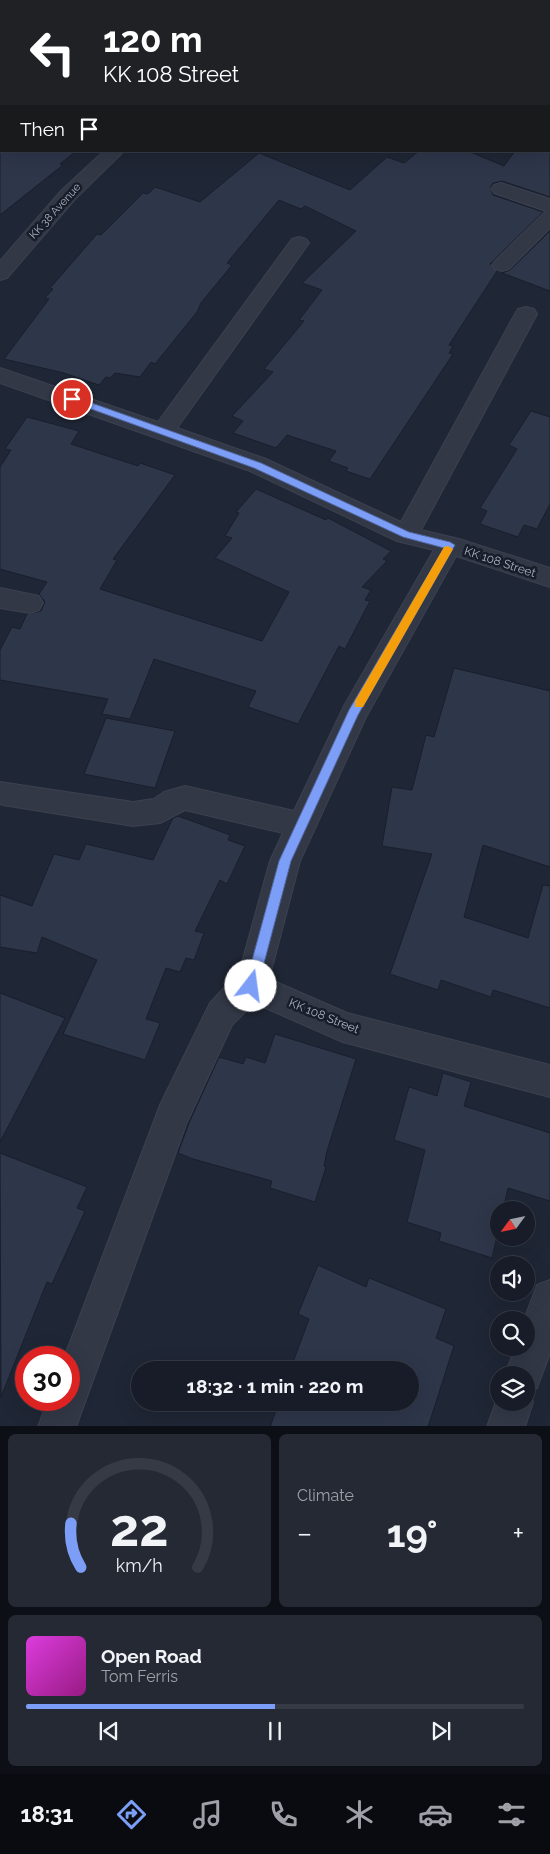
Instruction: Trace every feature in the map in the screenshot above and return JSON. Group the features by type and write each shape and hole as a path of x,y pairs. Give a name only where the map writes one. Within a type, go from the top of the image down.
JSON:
{"street":[{"name":"KK 38 Avenue","path":"0,274 68,195 114,152"},
{"path":"501,189 550,206"},
{"path":"502,265 550,216"},
{"path":"163,431 298,242"},
{"path":"406,535 526,314"},
{"name":"KK 108 Street","path":"0,375 258,465 406,535 450,545 550,578"},
{"name":"KK 108 Street","path":"450,545 354,714 285,861 251,986 343,1027 440,1054 550,1081"},
{"path":"0,598 30,603"},
{"path":"3,793 133,814 160,811 174,801 185,798 302,825"},
{"path":"80,1364 172,1117 221,1014 234,999 251,986"},
{"path":"527,1366 550,1298"},
{"path":"57,1426 63,1411"},
{"path":"506,1426 511,1411"}],"building":[{"path":"0,152 75,152 60,164 63,165 0,215"},
{"path":"418,152 470,152 504,166 514,152 550,152 550,197 502,181 493,183 490,188 493,195 543,212 490,264 497,271 449,345 453,346 449,353 453,354 370,479 346,471 348,468 329,461 336,451 287,435 276,448 233,433 243,421 232,416 273,372 264,369 304,321 299,320 322,290 302,283 356,231 305,206 301,209 279,200 227,263 232,265 201,303 197,312 155,364 151,362 140,377 115,373 110,378 106,377 99,385 64,373 4,359 49,299 45,298 53,289 50,288 97,234 101,235 143,193 148,194 155,187 200,202 259,153 350,190 387,157 404,163"},
{"path":"550,231 550,291 502,273 510,270"},
{"path":"531,411 550,417 550,504 537,529 524,525 518,537 480,524 487,511 480,508 517,449 509,445"},
{"path":"27,417 79,431 71,444 138,466 140,463 175,475 113,559 117,560 100,589 262,641 289,592 215,558 232,538 225,536 239,513 236,512 256,489 326,520 328,518 391,551 383,559 387,561 362,587 371,590 365,600 370,601 345,649 339,646 298,724 248,707 256,691 154,659 130,719 102,714 108,699 0,680 0,650 12,627 20,629 27,614 41,611 45,602 39,594 47,582 0,569 0,467 11,450 5,449"},
{"path":"454,668 550,691 550,867 483,845 464,917 528,938 543,885 550,886 550,1008 493,990 491,997 441,980 438,990 390,974 432,854 382,846 392,787 412,790 426,735 434,737"},
{"path":"106,718 175,731 155,788 84,774"},
{"path":"178,816 230,835 228,840 245,846 227,884 220,880 195,931 204,933 194,960 186,958 180,972 166,968 146,1019 160,1023 145,1060 63,1034 97,960 42,937 37,953 0,947 0,895 32,906 54,854 79,860 86,844 153,860 173,818"},
{"path":"0,993 65,1018 0,1142"},
{"path":"275,1034 356,1059 327,1151 324,1166 326,1167 315,1202 270,1188 272,1181 178,1153 189,1123 219,1057 243,1064 246,1057 265,1063"},
{"path":"443,1073 471,1082 464,1106 550,1133 550,1201 508,1188 505,1201 490,1201 490,1246 495,1246 492,1256 490,1257 439,1241 441,1233 407,1222 425,1150 394,1140 409,1087 437,1096"},
{"path":"0,1153 87,1187 77,1208 85,1211 52,1284 47,1282 21,1346 15,1346 15,1362 1,1397"},
{"path":"318,1265 366,1287 369,1278 446,1309 436,1338 454,1346 428,1426 270,1426 276,1411 419,1411 419,1361 293,1361 309,1319 298,1314"}],"slow traffic":[{"path":"359,704 448,549"}],"route":[{"path":"72,399 258,465 406,535 450,545 354,714 285,861 251,986"}]}
